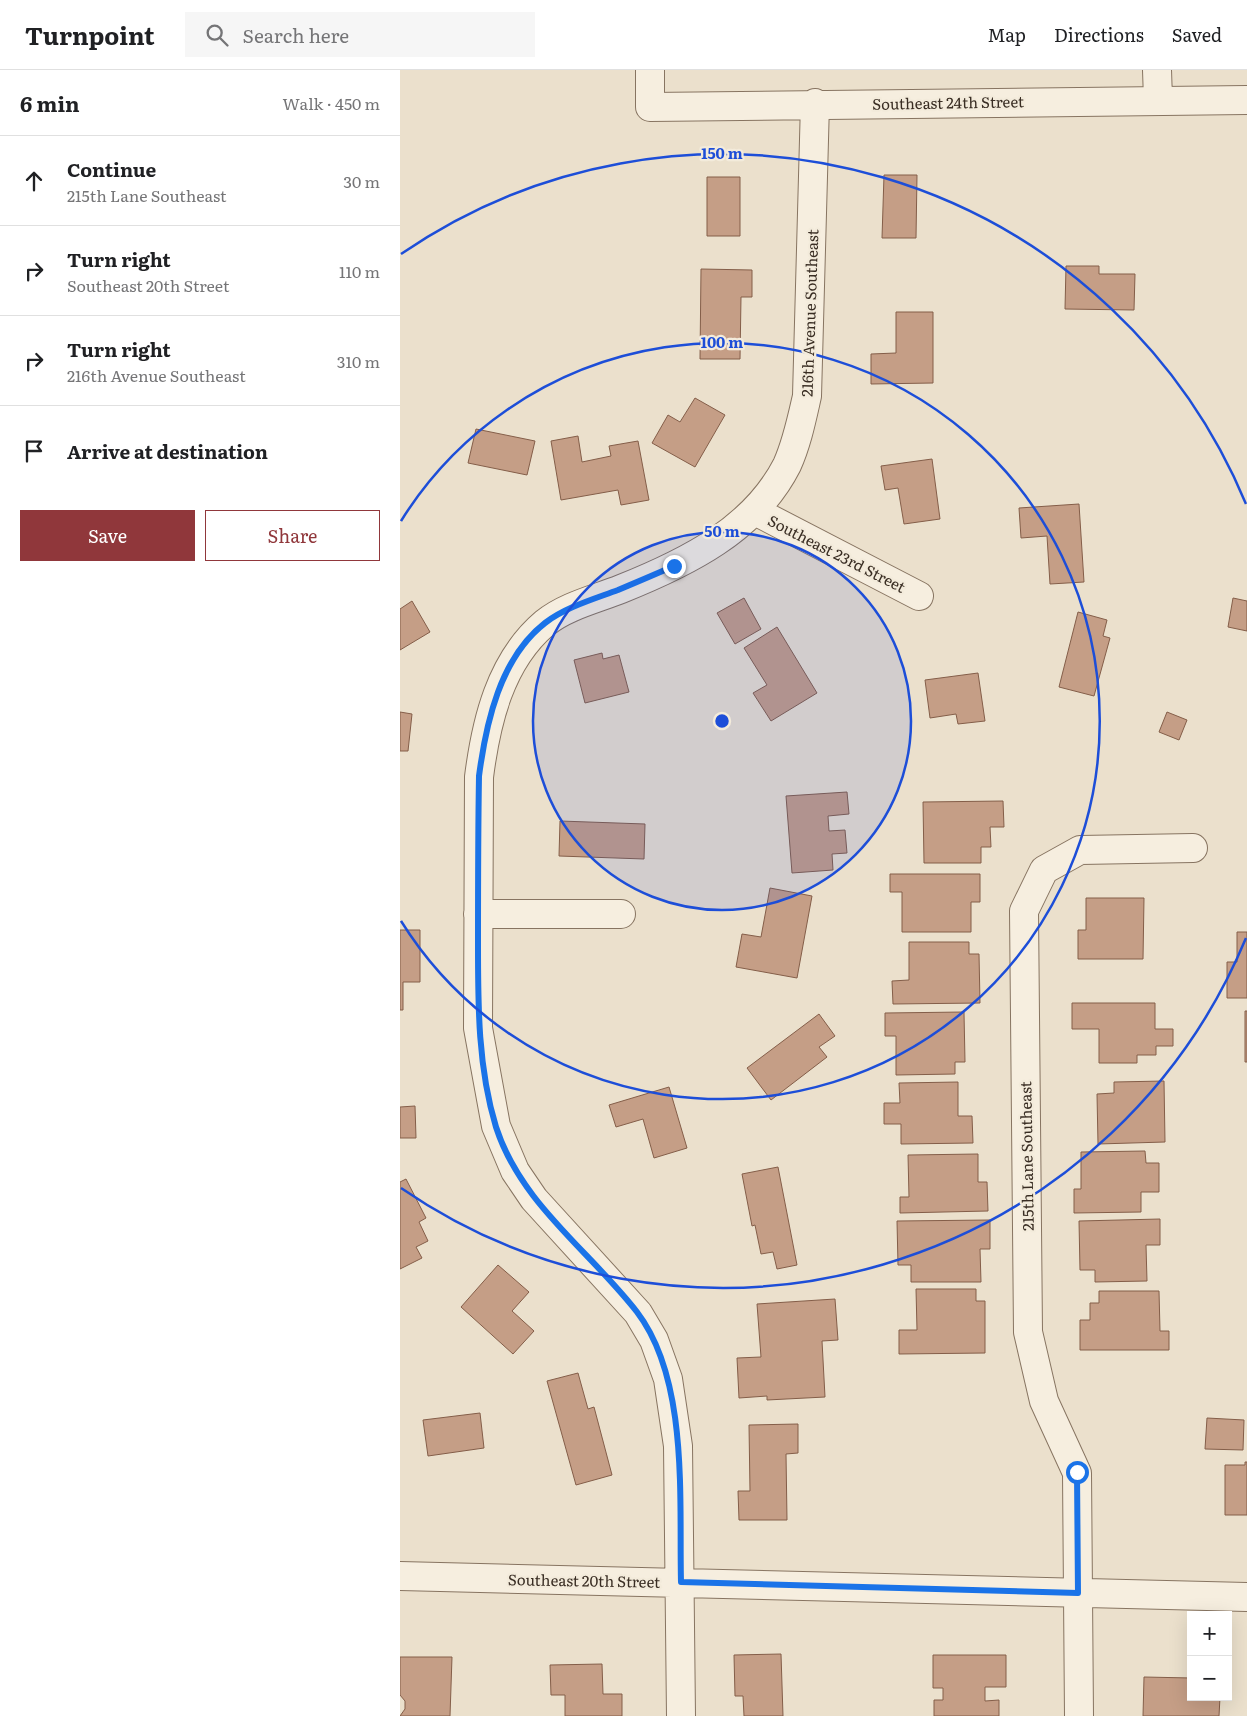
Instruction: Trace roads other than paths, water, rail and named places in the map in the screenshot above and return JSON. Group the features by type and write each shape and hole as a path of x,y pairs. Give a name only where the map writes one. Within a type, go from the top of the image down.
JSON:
{"street":[{"name":"Southeast 24th Street","path":"650,70 650,107 815,103 1158,99 1247,100"},
{"path":"1157,70 1158,99"},
{"name":"216th Avenue Southeast","path":"681,1716 678,1446 668,1379 654,1340 638,1313 534,1199 515,1171 496,1126 478,1028 479,776 484,740 493,703 526,642 546,622 577,605 674,566 719,540 755,511 773,488 787,464 808,396 815,103"},
{"name":"Southeast 23rd Street","path":"755,511 919,596"},
{"name":"215th Lane Southeast","path":"1079,1716 1077,1472 1044,1401 1028,1332 1024,911 1044,870 1080,850 1193,848"},
{"path":"478,914 621,914"},
{"name":"Southeast 20th Street","path":"400,1576 1247,1596"}]}
